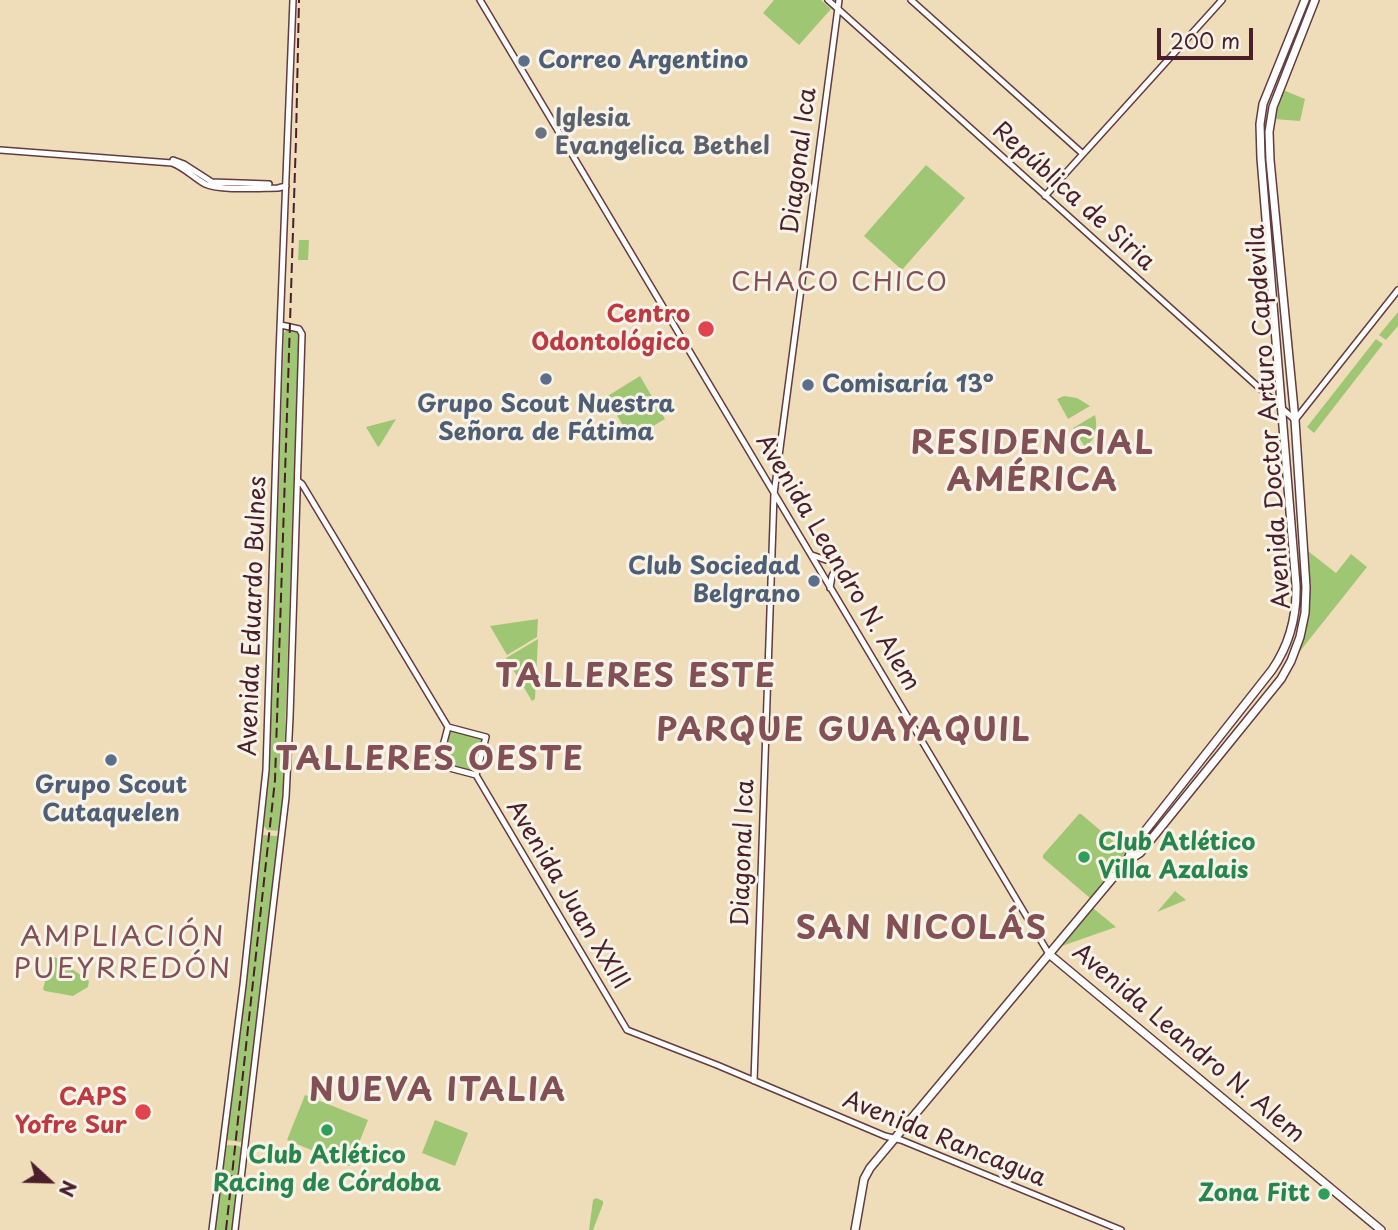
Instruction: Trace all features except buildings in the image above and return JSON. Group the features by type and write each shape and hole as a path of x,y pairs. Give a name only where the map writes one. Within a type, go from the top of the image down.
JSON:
{"main road":[{"name":"Avenida Eduardo Bulnes","path":"212,1230 265,791 293,0"},
{"name":"Avenida Leandro N. Alem","path":"480,0 1049,954 1381,1230"},
{"name":"República de Siria","path":"828,0 1295,420"},
{"name":"Diagonal Ica","path":"754,1082 774,494 839,0"},
{"path":"911,0 1083,154"},
{"path":"1045,195 1222,0"},
{"name":"Avenida Doctor Arturo Capdevila","path":"855,1230 866,1175 894,1138 1127,861 1134,845 1272,670 1288,640 1296,599 1260,124 1266,95 1305,0"},
{"name":"Avenida Doctor Arturo Capdevila","path":"1127,861 1140,853 1281,679 1297,646 1305,613 1306,587 1295,420 1269,132 1273,107 1315,0"},
{"path":"0,148 172,163 205,184 217,188 286,186"},
{"path":"1284,439 1295,420 1398,289"},
{"path":"235,1230 286,797 302,334 299,329 281,326"},
{"path":"298,481 447,727 438,765 476,775 486,737 447,727"},
{"path":"811,554 826,560 840,560 832,576 830,588"},
{"name":"Avenida Juan XXIII","path":"476,775 627,1030"},
{"name":"Avenida Rancagua","path":"627,1030 1121,1230"}],"green space":[{"path":"774,0 821,0 831,9 799,45 763,13"},
{"path":"1283,90 1305,99 1300,121 1274,119"},
{"path":"926,165 965,198 902,270 864,236"},
{"path":"299,240 309,240 308,260 298,260"},
{"path":"1398,312 1398,326 1386,340 1379,335"},
{"path":"286,330 299,334 283,789 279,831 267,830 264,826 269,774"},
{"path":"1376,339 1383,344 1314,433 1307,427"},
{"path":"640,376 665,419 631,439 606,397"},
{"path":"1064,396 1077,398 1090,406 1068,419 1057,399"},
{"path":"1095,415 1095,433 1085,447 1073,428"},
{"path":"396,419 380,445 378,447 366,427"},
{"path":"1308,551 1336,573 1351,554 1367,567 1293,660 1307,621"},
{"path":"538,619 537,637 507,655 490,626"},
{"path":"538,639 535,699 532,701 506,658"},
{"path":"450,731 482,739 474,771 442,763"},
{"name":"Club Atlético Villa Azalais","path":"1079,814 1126,852 1090,898 1043,858"},
{"path":"263,835 279,838 243,1140 240,1142 227,1140 226,1136"},
{"path":"1175,891 1186,900 1157,912"},
{"path":"1093,908 1116,927 1062,946"},
{"path":"55,957 89,981 88,987 73,996 45,991 43,989 51,958"},
{"name":"Club Atlético Racing de Córdoba","path":"305,1095 368,1120 350,1166 287,1140"},
{"path":"435,1120 468,1133 455,1166 422,1153"},
{"path":"228,1145 242,1149 232,1230 215,1230 225,1147"},
{"path":"596,1198 603,1201 603,1204 593,1230 589,1230 593,1200"}],"railway":[{"path":"226,1230 275,780 299,0"}],"place":[{"name":"Correo Argentino","path":"524,61"},
{"name":"Iglesia Evangelica Bethel","path":"541,133"},
{"name":"Centro Odontológico","path":"706,329"},
{"name":"Grupo Scout Nuestra Señora de Fátima","path":"546,379"},
{"name":"Comisaría 13°","path":"808,385"},
{"name":"Club Sociedad Belgrano","path":"814,581"},
{"name":"Grupo Scout Cutaquelen","path":"111,760"},
{"name":"Club Atlético Villa Azalais","path":"1084,857"},
{"name":"CAPS Yofre Sur","path":"143,1112"},
{"name":"Club Atlético Racing de Córdoba","path":"327,1130"},
{"name":"Zona Fitt","path":"1324,1194"}],"district":[{"name":"CHACO CHICO","path":"840,284"},
{"name":"RESIDENCIAL AMÉRICA","path":"1033,464"},
{"name":"TALLERES ESTE","path":"636,678"},
{"name":"PARQUE GUAYAQUIL","path":"844,732"},
{"name":"TALLERES OESTE","path":"430,761"},
{"name":"SAN NICOLÁS","path":"922,930"},
{"name":"AMPLIACIÓN PUEYRREDÓN","path":"123,954"},
{"name":"NUEVA ITALIA","path":"438,1092"}]}
